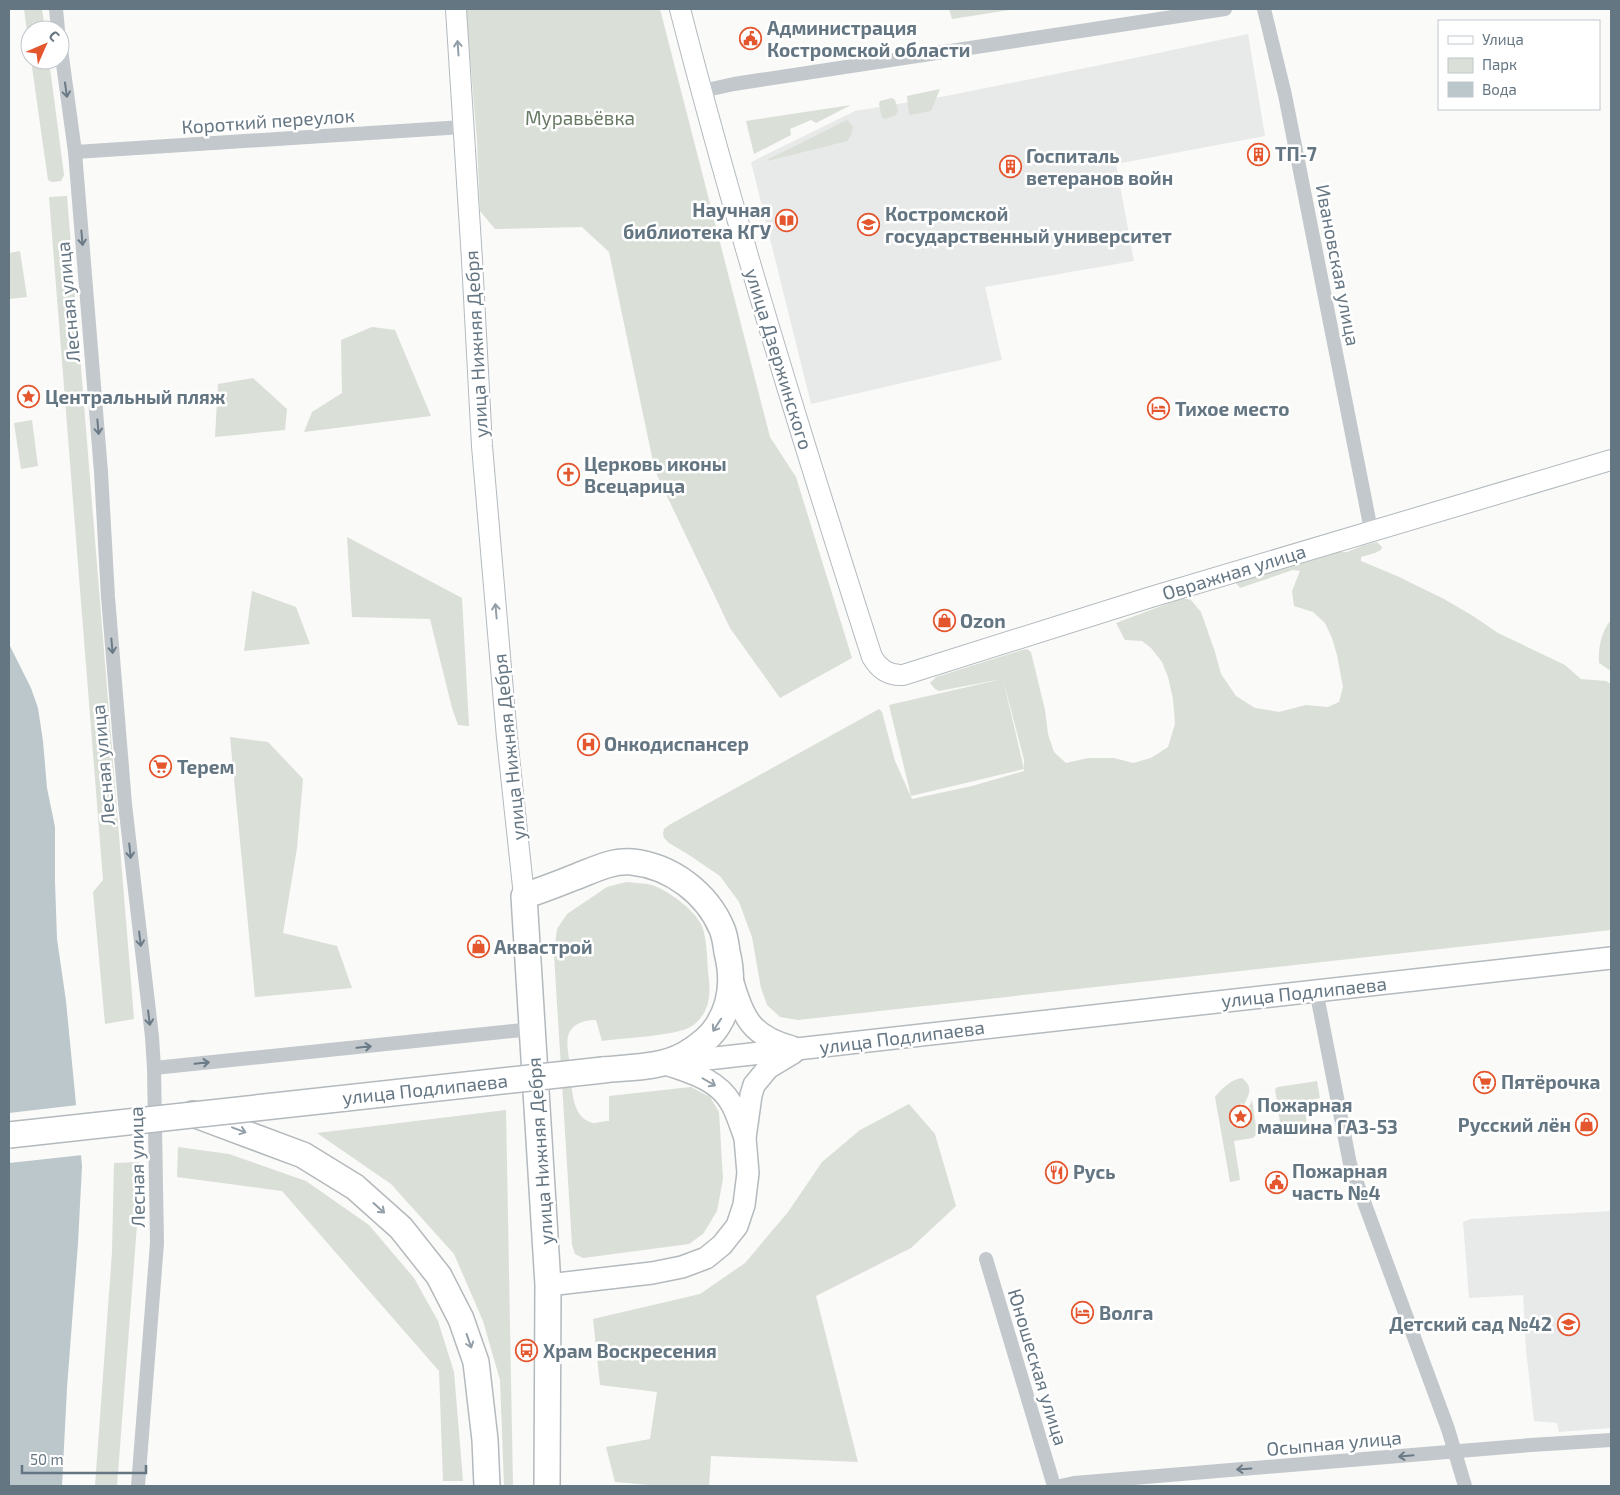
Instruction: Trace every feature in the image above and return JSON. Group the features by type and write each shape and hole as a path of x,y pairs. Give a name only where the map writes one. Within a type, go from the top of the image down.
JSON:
{"highway":[{"path":"524,896 613,863 630,862 649,865 685,883 711,909 722,930 729,958 732,979 730,997 718,1025 706,1039 685,1054 664,1064"},
{"name":"улица Нижняя Дебря","path":"524,896 548,1285 547,1486"},
{"name":"улица Подлипаева","path":"9,1135 664,1064"},
{"path":"193,1114 303,1154 348,1182 401,1228 428,1262 439,1276 461,1319 476,1362 485,1440 487,1486"}],"main road":[{"name":"улица Подлипаева","path":"664,1064 1611,958"},
{"path":"732,979 740,1006 754,1028 765,1038 800,1050"},
{"path":"548,1285 652,1273 682,1267 706,1258 722,1246 736,1226 744,1205 748,1174 745,1138 754,1085 768,1068 779,1060 800,1050"},
{"path":"664,1064 687,1071 720,1088 732,1106 745,1138"}],"street":[{"name":"улица Нижняя Дебря","path":"456,9 482,446 507,738 524,896"},
{"name":"улица Дзержинского","path":"680,9 757,288 869,650"},
{"path":"702,91 744,82 1224,9"},
{"name":"Ивановская улица","path":"1264,9 1285,96 1372,530"},
{"name":"Лесная улица","path":"64,70 75,152 102,472 108,597 125,804 154,1068 157,1243 138,1486"},
{"name":"Короткий переулок","path":"75,152 463,128"},
{"name":"Овражная улица","path":"869,650 881,669 892,676 903,676 1151,597 1611,460"},
{"path":"1316,990 1326,1049 1350,1164 1448,1429 1466,1486"},
{"path":"154,1068 532,1029"},
{"name":"Юношеская улица","path":"986,1259 1054,1486"},
{"name":"Осыпная улица","path":"1060,1486 1074,1483 1611,1440"}],"shaded area":[{"path":"1248,34 1265,136 1116,164 1134,261 985,287 1002,360 811,404 751,162 855,111 946,96"},
{"name":"Детский сад №42","path":"1611,1211 1611,1428 1559,1432 1557,1423 1534,1421 1526,1349 1523,1295 1469,1298 1463,1222 1471,1219"}],"green space":[{"path":"24,9 42,9 44,20 25,20"},
{"name":"Муравьёвка","path":"466,9 660,9 770,437 796,477 852,658 780,698 730,628 655,471 609,252 582,227 495,229 480,211 477,141"},
{"path":"949,9 1016,9 952,19"},
{"path":"32,70 50,70 64,175 61,181 52,182 48,180"},
{"path":"940,89 931,111 909,115 907,96"},
{"path":"892,98 895,100 898,111 896,115 885,119 882,118 880,101"},
{"path":"851,105 816,123 811,120 790,129 791,135 754,154 746,121"},
{"path":"847,120 853,126 847,141 767,161 767,160"},
{"path":"67,196 134,1019 105,1024 93,892 103,880 49,197"},
{"path":"20,251 27,297 10,299 9,253"},
{"path":"372,327 395,330 431,416 304,432 312,412 342,393 341,340"},
{"path":"253,378 287,409 285,430 215,437 218,384"},
{"path":"32,420 38,466 21,469 14,423"},
{"path":"347,537 462,598 469,726 458,725 430,619 352,617"},
{"path":"1377,542 1382,547 1381,550 1361,557 1361,561 1444,599 1498,633 1565,665 1581,679 1606,681 1611,684 1611,930 798,1020 780,1017 767,1005 761,988 752,937 739,902 720,876 669,843 663,834 664,829 669,825 879,709 882,712 895,761 912,799 972,786 1024,771 1024,769 911,796 889,705 1002,679 939,691 930,683 936,677 1027,649 1031,652 1045,710 1048,734 1054,752 1066,763 1088,758 1114,758 1133,763 1151,758 1168,747 1175,724 1173,699 1168,677 1162,662 1151,648 1142,641 1125,640 1116,623 1180,599 1190,599 1201,612 1221,674 1236,696 1255,708 1279,712 1306,705 1328,707 1339,702 1343,687 1337,655 1325,623 1313,612 1294,606 1292,591 1300,571 1293,570 1240,588 1236,583 1244,576 1331,552 1347,552","holes":["1003,679 1024,760 1024,769"]},
{"path":"252,591 296,607 310,644 244,651"},
{"path":"1611,620 1611,671 1599,663 1599,658 1603,635"},
{"path":"230,737 268,742 303,779 297,848 283,933 337,946 352,988 255,997"},
{"path":"626,882 642,883 659,888 682,903 696,916 703,929 707,950 708,1002 703,1015 698,1021 692,1026 675,1032 602,1041 596,1020 576,1025 568,1036 567,1043 572,1091 576,1108 585,1120 593,1123 609,1121 609,1096 691,1087 710,1097 719,1112 723,1179 717,1211 703,1234 689,1244 583,1258 575,1254 572,1245 554,955 557,929 567,914 607,887"},
{"path":"1242,1078 1248,1084 1249,1094 1244,1105 1241,1103 1231,1125 1241,1129 1251,1108 1249,1107 1252,1100 1257,1134 1253,1138 1234,1141 1240,1180 1230,1182 1215,1097 1234,1080"},
{"path":"1317,1081 1320,1098 1304,1101 1306,1127 1298,1132 1284,1134 1281,1129 1275,1089"},
{"path":"909,1104 935,1134 956,1206 911,1248 816,1296 858,1462 711,1456 709,1486 661,1486 615,1482 606,1447 650,1439 657,1392 600,1385 593,1319 700,1294 745,1263 788,1212 822,1162 860,1130"},
{"path":"506,1110 513,1486 504,1486 500,1380 483,1321 454,1254 391,1184 317,1133"},
{"path":"178,1147 229,1154 306,1181 369,1225 414,1278 438,1321 454,1372 463,1481 443,1481 439,1371 282,1191 177,1177"},
{"path":"139,1162 139,1199 117,1486 95,1486 112,1252 114,1163"}],"water":[{"path":"9,644 31,688 38,708 43,741 47,788 55,827 57,939 66,1001 82,1166 62,1486 9,1486"}],"pier":[{"path":"78,1105 83,1155 9,1163 9,1113"}],"place":[{"name":"Администрация Костромской области","path":"751,39"},
{"name":"ТП-7","path":"1259,154"},
{"name":"Госпиталь ветеранов войн","path":"1010,167"},
{"name":"Научная библиотека КГУ","path":"787,221"},
{"name":"Костромской государственный университет","path":"869,225"},
{"name":"Центральный пляж","path":"29,397"},
{"name":"Тихое место","path":"1159,409"},
{"name":"Церковь иконы Всецарица","path":"568,475"},
{"name":"Ozon","path":"944,621"},
{"name":"Онкодиспансер","path":"588,744"},
{"name":"Терем","path":"161,767"},
{"name":"Аквастрой","path":"478,947"},
{"name":"Пятёрочка","path":"1485,1082"},
{"name":"Пожарная машина ГАЗ-53","path":"1241,1116"},
{"name":"Русский лён","path":"1587,1125"},
{"name":"Русь","path":"1057,1172"},
{"name":"Пожарная часть №4","path":"1276,1182"},
{"name":"Волга","path":"1083,1313"},
{"name":"Детский сад №42","path":"1568,1324"},
{"name":"Храм Воскресения","path":"527,1351"}]}
